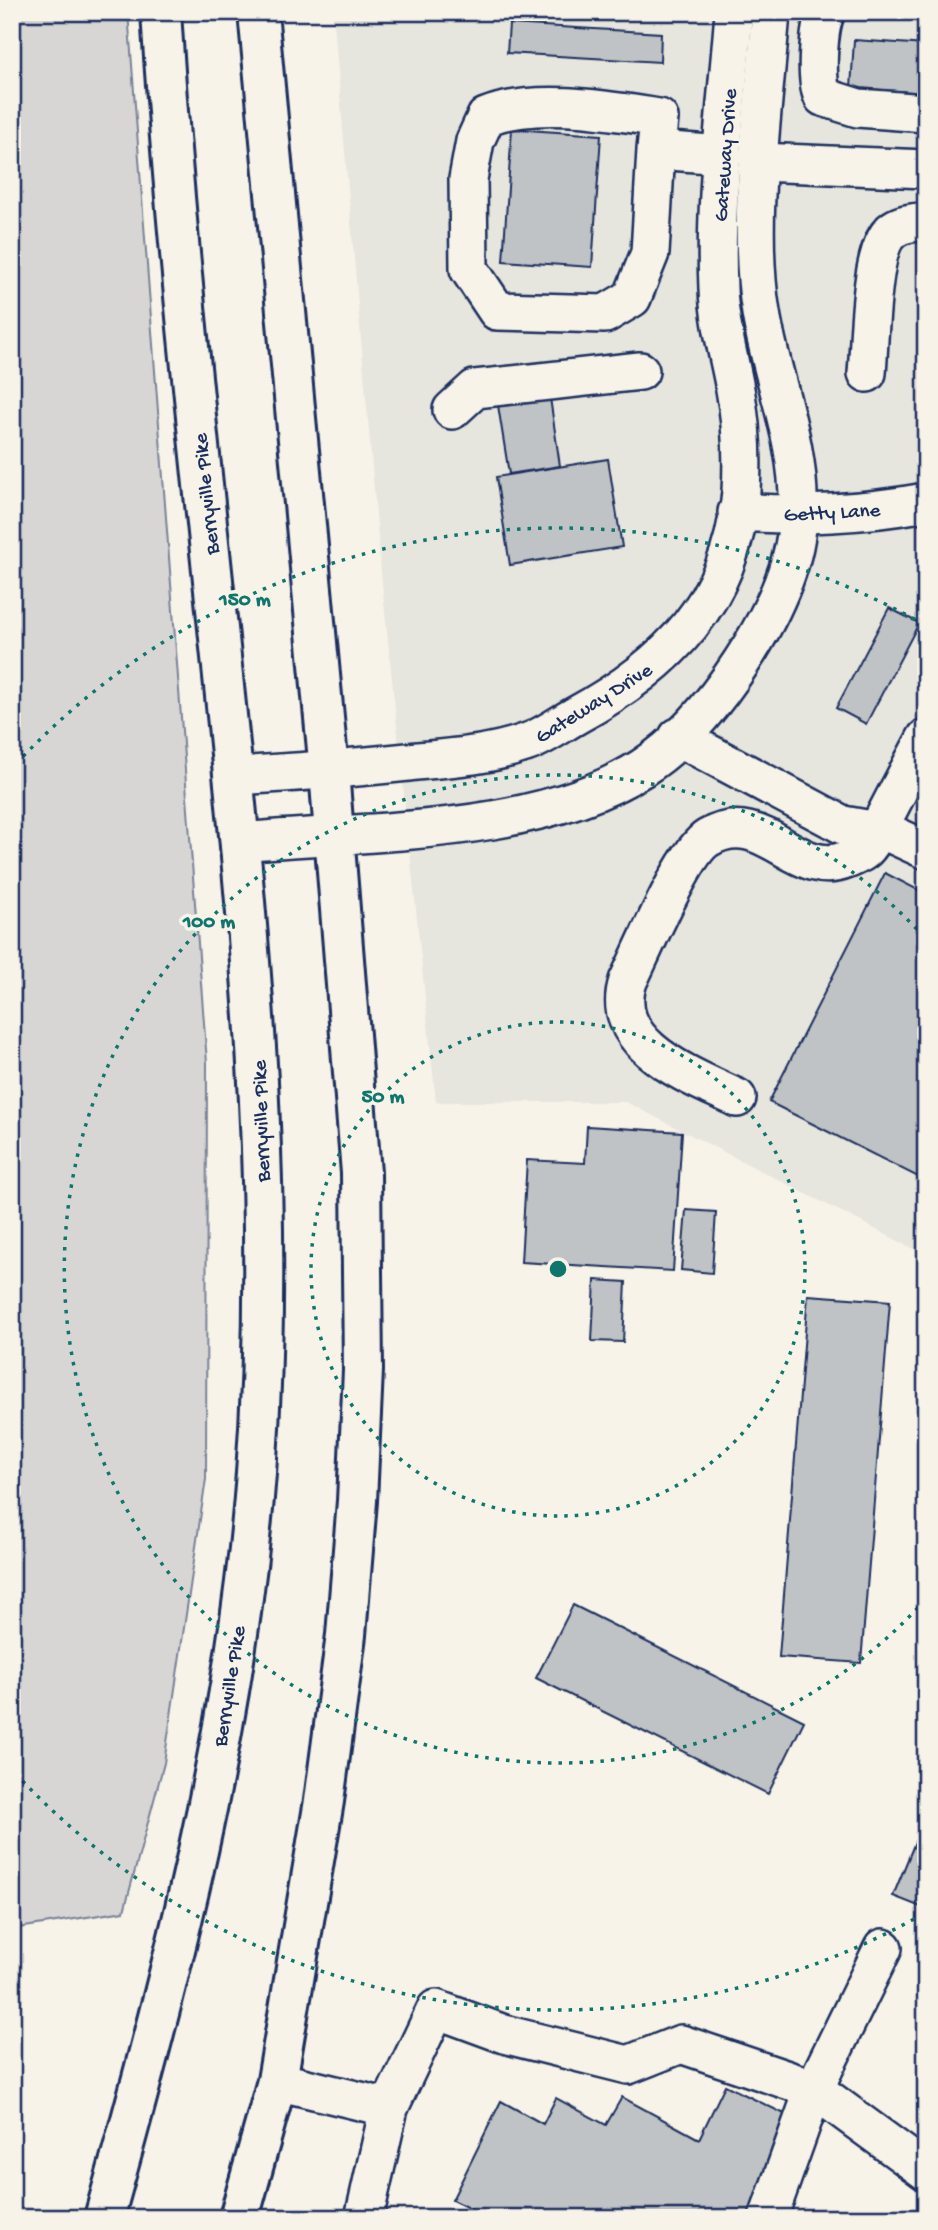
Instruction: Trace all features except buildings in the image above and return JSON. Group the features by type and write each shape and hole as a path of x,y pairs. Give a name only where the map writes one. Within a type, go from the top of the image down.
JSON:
{"highway":[{"name":"Berryville Pike","path":"104,2218 190,1892 223,1726 256,1474 263,1191 256,1019 161,12"},
{"path":"239,2218 277,2081 324,1801 346,1634 357,1501 363,1370 361,1173 335,833 258,12"}],"street":[{"name":"Gateway Drive","path":"233,776 329,771 464,757 527,743 600,703 655,665 688,629 720,580 741,492 736,391 723,338 718,290 723,155 734,12"},
{"name":"Gateway Drive","path":"240,842 427,828 520,816 588,794 642,768 678,737 720,695 753,644 778,595 791,558 799,516 798,471 761,315 757,269 759,162 771,12"},
{"path":"826,12 822,21 819,61 819,83 823,97 858,108 926,113"},
{"path":"508,108 606,109 659,118 656,150 650,253 632,298 605,314 497,311 469,269 468,179 475,141 486,117 508,108"},
{"path":"656,150 723,155"},
{"name":"Gateway Drive","path":"759,162 926,169"},
{"path":"867,373 876,269 883,244 891,230 905,223 926,222"},
{"path":"452,410 475,389 640,371"},
{"name":"Getty Lane","path":"737,512 799,516 867,512 926,502"},
{"path":"678,737 843,825 901,838 926,850"},
{"path":"737,1098 657,1056 624,1014 622,999 628,981 684,870 695,850 708,838 737,827 753,830 812,862 826,865 837,864 865,851 926,738"},
{"path":"768,2218 814,2089 883,1948"},
{"path":"365,2218 389,2108 436,2010 503,2034 628,2065 681,2044 814,2089 926,2171"},
{"path":"277,2081 389,2108"}],"shaded area":[{"path":"12,12 128,12 207,1063 206,1479 164,1763 124,1911 12,1929"},
{"path":"333,12 926,12 926,1255 626,1102 436,1102 382,583"}]}
